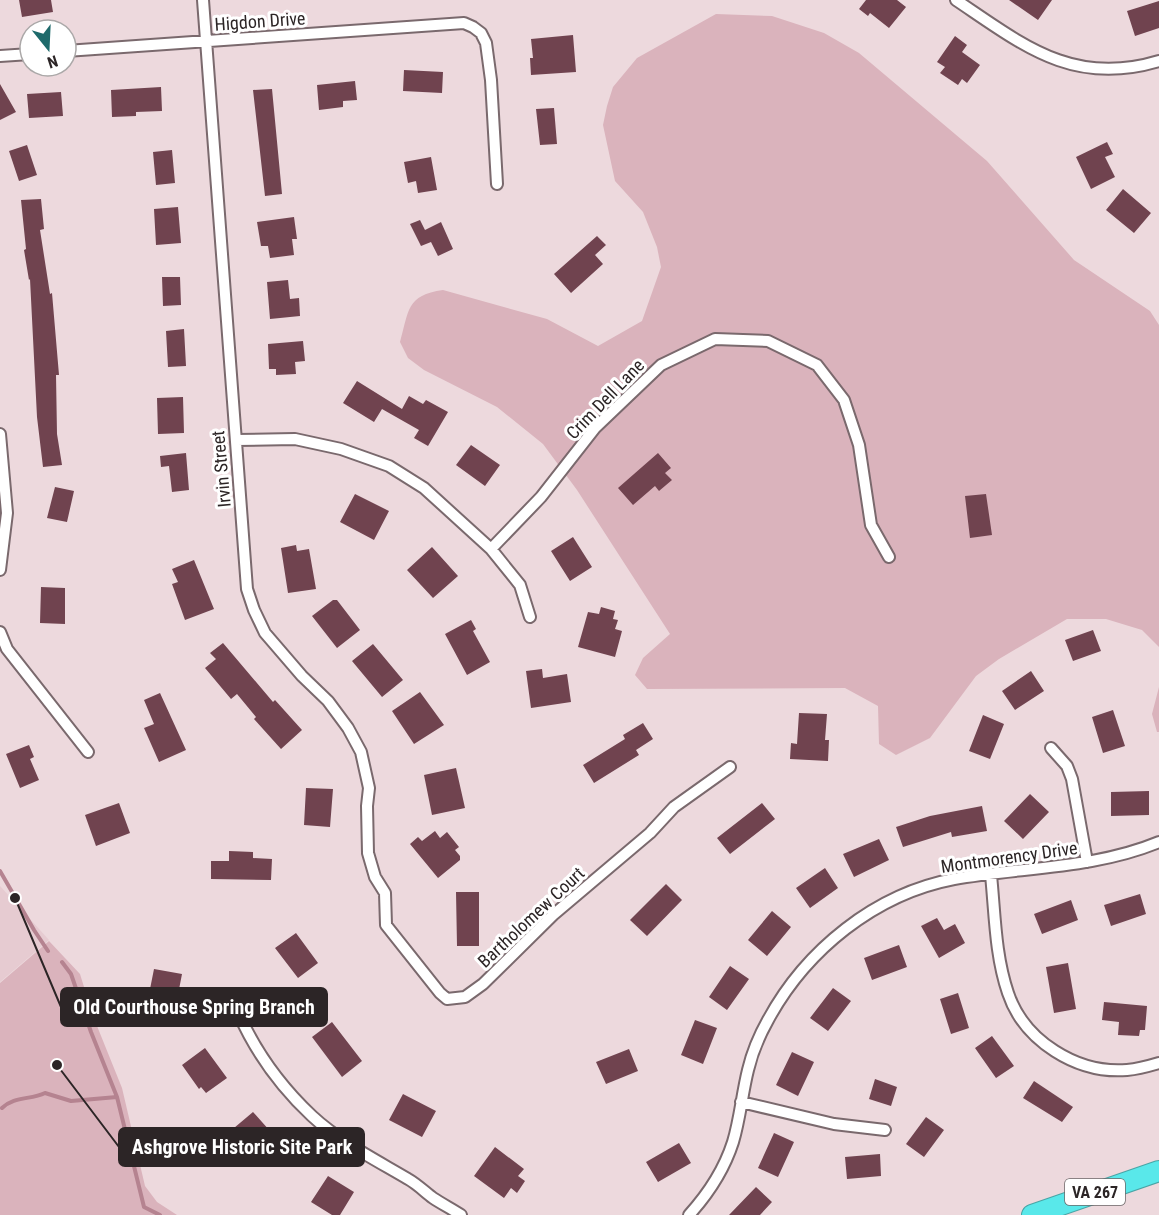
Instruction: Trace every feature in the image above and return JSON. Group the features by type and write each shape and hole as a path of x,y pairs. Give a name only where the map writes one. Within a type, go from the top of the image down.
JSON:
{"highway":[{"name":"VA 267","path":"1032,1215 1159,1171"}],"street":[{"name":"Irvin Street","path":"203,0 247,589 254,610 266,633 302,676 328,701 348,728 361,752 369,788 368,853 375,877 386,893"},
{"path":"956,0 1022,45 1041,55 1065,63 1111,69 1128,68 1159,61"},
{"name":"Higdon Drive","path":"78,50 464,23 481,33 486,43 491,80 497,184"},
{"path":"0,56 18,55"},
{"name":"Crim Dell Lane","path":"491,549 542,496 595,428 661,365 715,339 768,341 817,365 844,400 859,445 871,525 889,557"},
{"path":"0,434 7,513 0,570"},
{"path":"236,440 295,439 341,449 389,466 424,488 491,549 520,585 530,617"},
{"path":"0,632 7,649 88,752"},
{"path":"1051,748 1066,766 1072,779 1087,862"},
{"name":"Bartholomew Court","path":"386,893 386,925 440,993 447,999 465,997 483,984 553,915 650,833 674,807 730,767"},
{"name":"Montmorency Drive","path":"689,1215 716,1181 726,1161 734,1139 748,1070 767,1021 807,963 849,926 900,897 926,887 991,874 1087,862 1120,855 1159,842"},
{"path":"991,874 1002,972 1009,996 1027,1026 1041,1041 1060,1055 1079,1063 1127,1070 1159,1063"},
{"path":"233,1000 242,1023 273,1073 313,1117 335,1134 461,1215"},
{"path":"741,1102 834,1124 885,1130"}],"shaded area":[{"path":"716,14 772,16 824,33 859,53 987,161 1074,260 1150,311 1159,325 1159,647 1142,630 1106,619 1067,619 999,659 976,676 930,738 896,755 879,744 878,706 845,688 647,689 635,675 643,658 670,634 577,490 543,444 497,407 424,370 408,358 400,342 411,306 422,296 443,290 547,319 598,346 642,321 661,267 657,247 643,212 615,181 603,125 607,106 613,87 637,58"},
{"path":"1159,687 1159,732 1157,732 1152,714"},
{"path":"0,886 49,940 0,982"},
{"path":"49,941 80,974 93,1016 122,1088 145,1186 157,1202 177,1215 0,1215 0,983"}],"building":[{"path":"19,0 51,0 53,12 22,17"},
{"path":"866,0 897,0 906,7 889,28 870,13 868,16 859,9"},
{"path":"1009,0 1052,0 1038,20"},
{"path":"1159,1 1159,28 1135,36 1127,11"},
{"path":"573,35 576,72 531,75 530,58 533,58 531,39"},
{"path":"955,36 967,45 962,52 980,65 967,83 962,79 958,85 940,73 945,67 937,62"},
{"path":"404,70 443,72 442,93 403,91"},
{"path":"355,81 357,100 343,101 343,107 319,110 317,85"},
{"path":"0,84 16,112 0,120"},
{"path":"161,87 162,111 136,112 136,116 112,117 111,90"},
{"path":"272,89 282,194 265,196 253,90"},
{"path":"61,92 63,116 29,118 27,94"},
{"path":"554,108 557,144 540,145 536,109"},
{"path":"1107,142 1113,154 1105,157 1115,177 1091,189 1076,157"},
{"path":"27,145 37,175 19,181 9,151"},
{"path":"172,150 175,183 156,185 153,152"},
{"path":"431,157 437,190 418,193 416,181 408,183 404,162"},
{"path":"1123,189 1151,213 1134,233 1106,210"},
{"path":"41,199 44,229 40,230 50,294 52,293 59,375 56,375 57,434 62,465 43,467 37,417 30,279 24,250 26,249 21,200"},
{"path":"178,207 181,243 156,245 154,209"},
{"path":"294,217 297,239 292,239 294,255 270,258 268,246 261,246 257,222"},
{"path":"420,220 425,230 441,222 453,249 438,256 431,242 421,246 410,224"},
{"path":"597,236 606,245 595,255 603,264 571,293 554,274"},
{"path":"162,277 180,277 181,305 163,306"},
{"path":"288,280 290,299 299,298 300,316 270,319 267,282"},
{"path":"184,329 186,366 168,367 166,331"},
{"path":"303,341 305,361 295,362 296,374 276,375 276,369 269,369 268,344"},
{"path":"357,381 402,409 409,396 423,404 426,400 448,412 428,446 414,438 419,430 382,409 374,422 343,403"},
{"path":"183,397 184,433 158,434 157,398"},
{"path":"471,445 500,465 485,486 456,465"},
{"path":"186,453 189,490 172,492 169,466 161,467 160,456"},
{"path":"658,453 671,468 665,473 672,480 659,491 655,486 633,505 618,488"},
{"path":"55,487 74,491 67,522 47,518"},
{"path":"355,494 389,511 374,540 340,522"},
{"path":"986,494 992,535 970,538 965,496"},
{"path":"573,537 592,567 570,581 551,551"},
{"path":"296,545 297,551 309,549 316,589 288,593 281,548"},
{"path":"432,547 458,576 433,598 407,570"},
{"path":"194,560 214,609 185,620 172,584 178,582 172,569"},
{"path":"41,587 65,588 65,624 40,623"},
{"path":"333,600 337,600 360,630 337,648 312,616"},
{"path":"601,607 615,611 613,619 618,620 615,629 622,631 615,657 578,647 588,612 599,614"},
{"path":"471,620 476,629 473,631 490,662 467,675 445,634"},
{"path":"1093,630 1101,651 1073,661 1065,640"},
{"path":"223,643 273,702 275,700 302,730 281,749 254,719 256,717 237,694 231,699 205,668 216,659 210,653"},
{"path":"373,644 403,680 382,697 352,661"},
{"path":"542,669 543,678 567,674 571,702 531,708 526,671"},
{"path":"1031,671 1044,691 1015,710 1002,691"},
{"path":"420,692 444,725 414,744 392,711"},
{"path":"160,693 186,750 159,762 144,728 154,724 144,700"},
{"path":"1113,710 1125,746 1103,753 1092,717"},
{"path":"799,713 827,714 825,740 829,740 828,761 790,759 791,743 797,744"},
{"path":"983,715 1004,724 990,759 969,751"},
{"path":"643,723 653,739 636,750 639,755 594,783 583,765 625,739 623,735"},
{"path":"29,745 34,757 30,759 39,780 20,788 6,754"},
{"path":"456,768 465,808 432,815 424,775"},
{"path":"306,788 333,789 330,827 304,825"},
{"path":"1149,791 1149,815 1111,816 1111,792"},
{"path":"1030,794 1049,812 1023,839 1004,821"},
{"path":"119,803 130,833 96,846 85,815"},
{"path":"762,803 775,819 730,854 717,838"},
{"path":"982,806 987,831 952,837 951,832 903,847 896,827 930,816"},
{"path":"435,831 440,838 447,832 459,847 455,850 460,856 460,860 438,878 410,844 418,837 422,841"},
{"path":"879,839 889,860 854,877 843,854"},
{"path":"229,851 253,852 253,858 272,859 271,880 211,879 211,861 229,861"},
{"path":"825,868 838,888 810,908 796,888"},
{"path":"666,884 682,900 647,936 630,920"},
{"path":"456,892 479,892 479,946 457,946"},
{"path":"1140,894 1146,914 1111,926 1104,905"},
{"path":"1071,900 1078,920 1042,934 1034,914"},
{"path":"772,911 791,927 767,956 748,940"},
{"path":"937,918 944,930 955,924 965,943 939,958 921,926"},
{"path":"296,933 318,963 298,978 275,948"},
{"path":"899,945 907,967 872,980 864,958"},
{"path":"1068,963 1076,1009 1054,1013 1046,967"},
{"path":"730,966 749,979 727,1010 709,997"},
{"path":"154,969 182,974 175,1010 147,1004"},
{"path":"833,988 851,1001 828,1031 810,1018"},
{"path":"958,993 969,1028 951,1034 940,999"},
{"path":"1104,1002 1147,1006 1145,1030 1140,1030 1139,1036 1118,1035 1119,1022 1102,1020"},
{"path":"695,1020 717,1028 703,1064 681,1055"},
{"path":"332,1022 362,1061 342,1077 312,1037"},
{"path":"992,1036 1014,1066 996,1078 975,1048"},
{"path":"205,1048 227,1078 206,1093 201,1087 199,1089 182,1065"},
{"path":"629,1049 638,1071 606,1084 596,1062"},
{"path":"792,1052 814,1062 798,1096 776,1085"},
{"path":"875,1079 897,1087 891,1106 869,1099"},
{"path":"1034,1081 1073,1107 1062,1122 1023,1098"},
{"path":"403,1094 436,1111 422,1137 389,1120"},
{"path":"253,1112 286,1149 269,1164 263,1158 261,1159 234,1128"},
{"path":"926,1117 944,1130 924,1157 906,1144"},
{"path":"774,1133 794,1142 778,1177 758,1168"},
{"path":"679,1143 691,1163 658,1182 646,1162"},
{"path":"495,1147 524,1169 518,1176 525,1181 517,1193 511,1188 504,1198 474,1176"},
{"path":"880,1154 881,1176 847,1179 845,1157"},
{"path":"328,1176 354,1192 340,1215 332,1215 311,1202"},
{"path":"756,1187 772,1202 760,1215 729,1215"}],"waterway":[{"path":"0,871 48,951"},
{"path":"62,962 71,974 117,1097 144,1207 160,1215"},
{"path":"2,1108 17,1100 45,1093 71,1101 117,1097"}],"place":[{"name":"Old Courthouse Spring Branch","path":"15,898"},
{"name":"Ashgrove Historic Site Park","path":"57,1065"}]}
